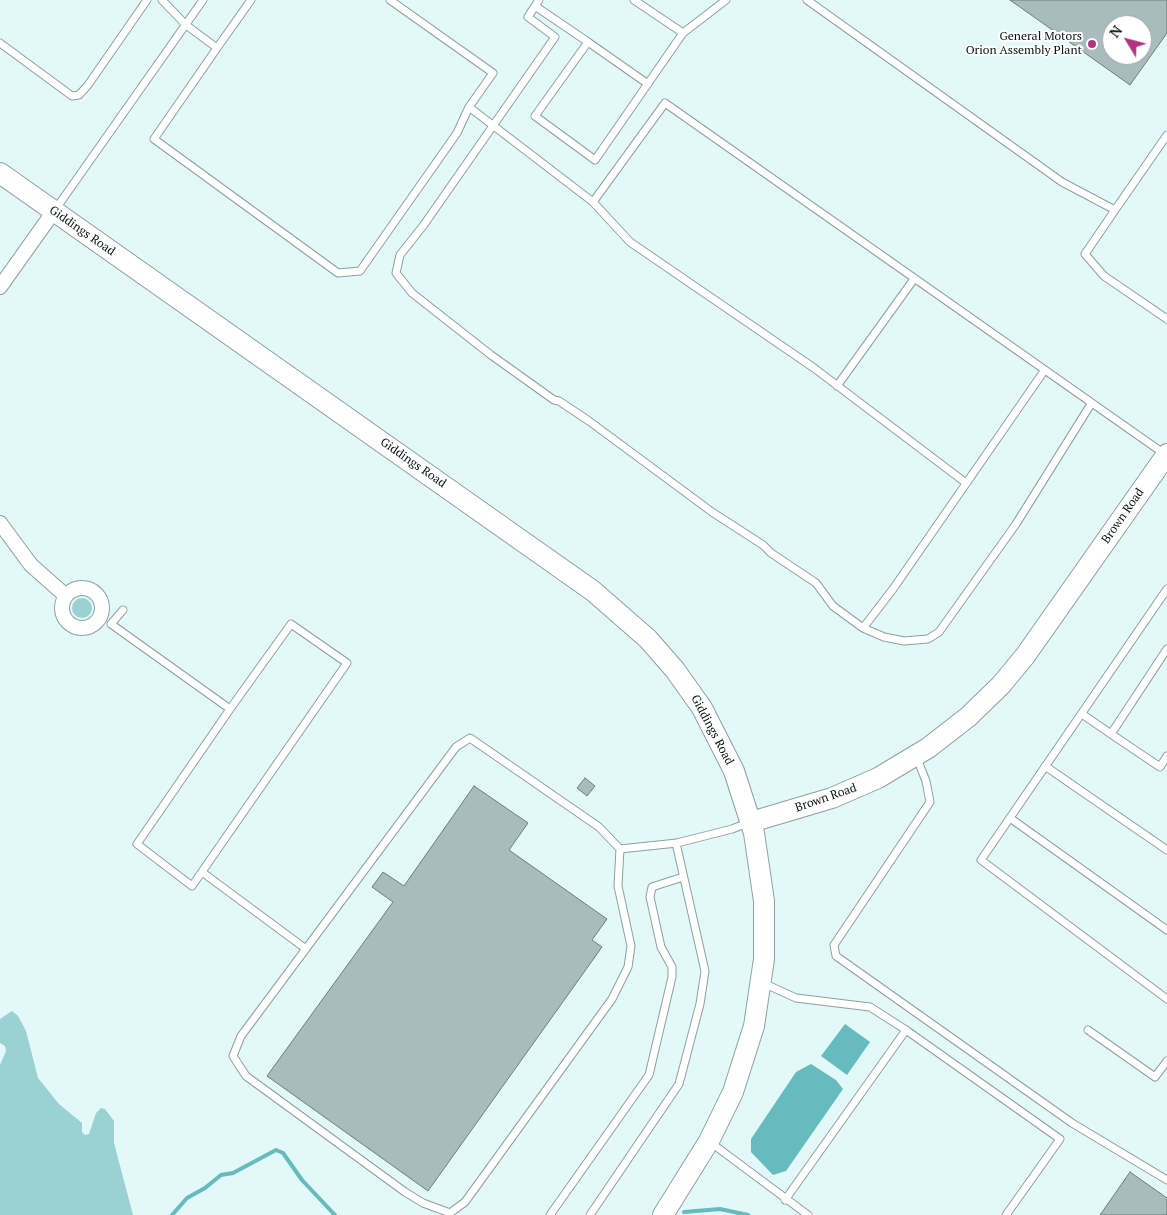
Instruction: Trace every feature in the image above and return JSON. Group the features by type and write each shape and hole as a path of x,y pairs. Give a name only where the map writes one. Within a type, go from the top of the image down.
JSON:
{"main road":[{"name":"Giddings Road","path":"0,173 547,557 624,616 668,661 702,708 729,760 751,822"},
{"name":"Brown Road","path":"751,822 844,794 878,778 916,756 968,717 1017,666 1165,462"},
{"path":"663,1215 709,1142 741,1070 753,1032 762,983 765,908 751,822"}],"street":[{"path":"0,287 54,211"},
{"path":"0,523 31,565 66,596"}],"lane":[{"path":"0,43 72,96 79,95 88,86 147,0"},
{"path":"162,0 186,25 217,48"},
{"path":"54,211 203,0"},
{"path":"251,0 154,139 338,273 360,271 458,133 469,107 493,73 390,0"},
{"path":"634,0 683,33"},
{"path":"588,42 535,116 595,160 683,33 726,0"},
{"path":"807,0 1062,182 1115,210"},
{"path":"648,84 537,3 528,17 555,37 400,255 396,273 403,284 491,355 554,400 559,401 589,421 712,512 737,526 764,545 771,553 816,583 833,606 863,628 884,637 904,641 928,639 939,632 1016,524 1091,404"},
{"path":"593,202 665,103 1044,370 1165,462"},
{"path":"469,107 593,202 630,242 837,386 966,483"},
{"path":"1167,135 1085,254 1104,276 1167,319"},
{"path":"837,386 914,279"},
{"path":"863,628 893,589 1044,370"},
{"path":"1167,589 981,860 1167,999"},
{"path":"123,610 111,624 230,709"},
{"path":"291,624 347,663 192,886 137,844 230,709 291,624"},
{"path":"1111,734 1167,649"},
{"path":"1082,714 1167,772"},
{"path":"470,738 599,827 620,849 618,886 631,946 628,966 612,999 465,1202 450,1213 423,1203 365,1163 246,1076 233,1056 241,1036 456,746 470,738"},
{"path":"916,756 926,781 930,802 834,945 836,956 1072,1123 1167,1180"},
{"path":"1160,767 1167,756"},
{"path":"1045,766 1167,850"},
{"path":"1010,818 1167,930"},
{"path":"620,849 676,843 732,829 751,822"},
{"path":"590,1215 679,1084 700,1004 705,971 676,843"},
{"path":"202,872 306,949"},
{"path":"550,1215 649,1074 672,977 672,967 661,947 650,897 652,887 683,878"},
{"path":"762,983 796,998 870,1007 906,1030 1060,1139 1006,1215"},
{"path":"785,1200 906,1030"},
{"path":"1088,1030 1155,1077 1167,1060"},
{"path":"709,1142 785,1200 808,1215"}],"shaded area":[{"path":"82,598 89,601 92,608 89,615 82,618 75,615 72,608 75,601"},
{"path":"12,1011 18,1016 26,1031 38,1078 59,1104 82,1123 82,1132 85,1135 89,1134 96,1113 101,1108 105,1109 114,1121 114,1143 133,1215 0,1215 0,1065 6,1051 5,1046 0,1043 0,1019"},
{"path":"845,1024 870,1042 847,1075 821,1056"},
{"path":"811,1064 836,1080 843,1089 786,1171 773,1175 751,1152 751,1139 796,1072"}],"building":[{"name":"General Motors Orion Assembly Plant","path":"1010,0 1167,0 1167,33 1152,54 1152,15 1102,15 1102,65 1144,65 1130,85"},
{"path":"585,778 595,786 587,796 577,788"},
{"path":"474,786 528,823 509,850 607,919 592,940 602,947 428,1191 267,1076 393,902 372,887 383,872 404,886"},
{"path":"1130,1172 1167,1198 1167,1215 1100,1215"}],"waterway":[{"path":"172,1215 187,1198 205,1188 221,1175 233,1173 276,1150 283,1153 302,1180 335,1215"},
{"path":"684,1212 720,1209 748,1215"}],"place":[{"name":"General Motors Orion Assembly Plant","path":"1092,44"}]}
